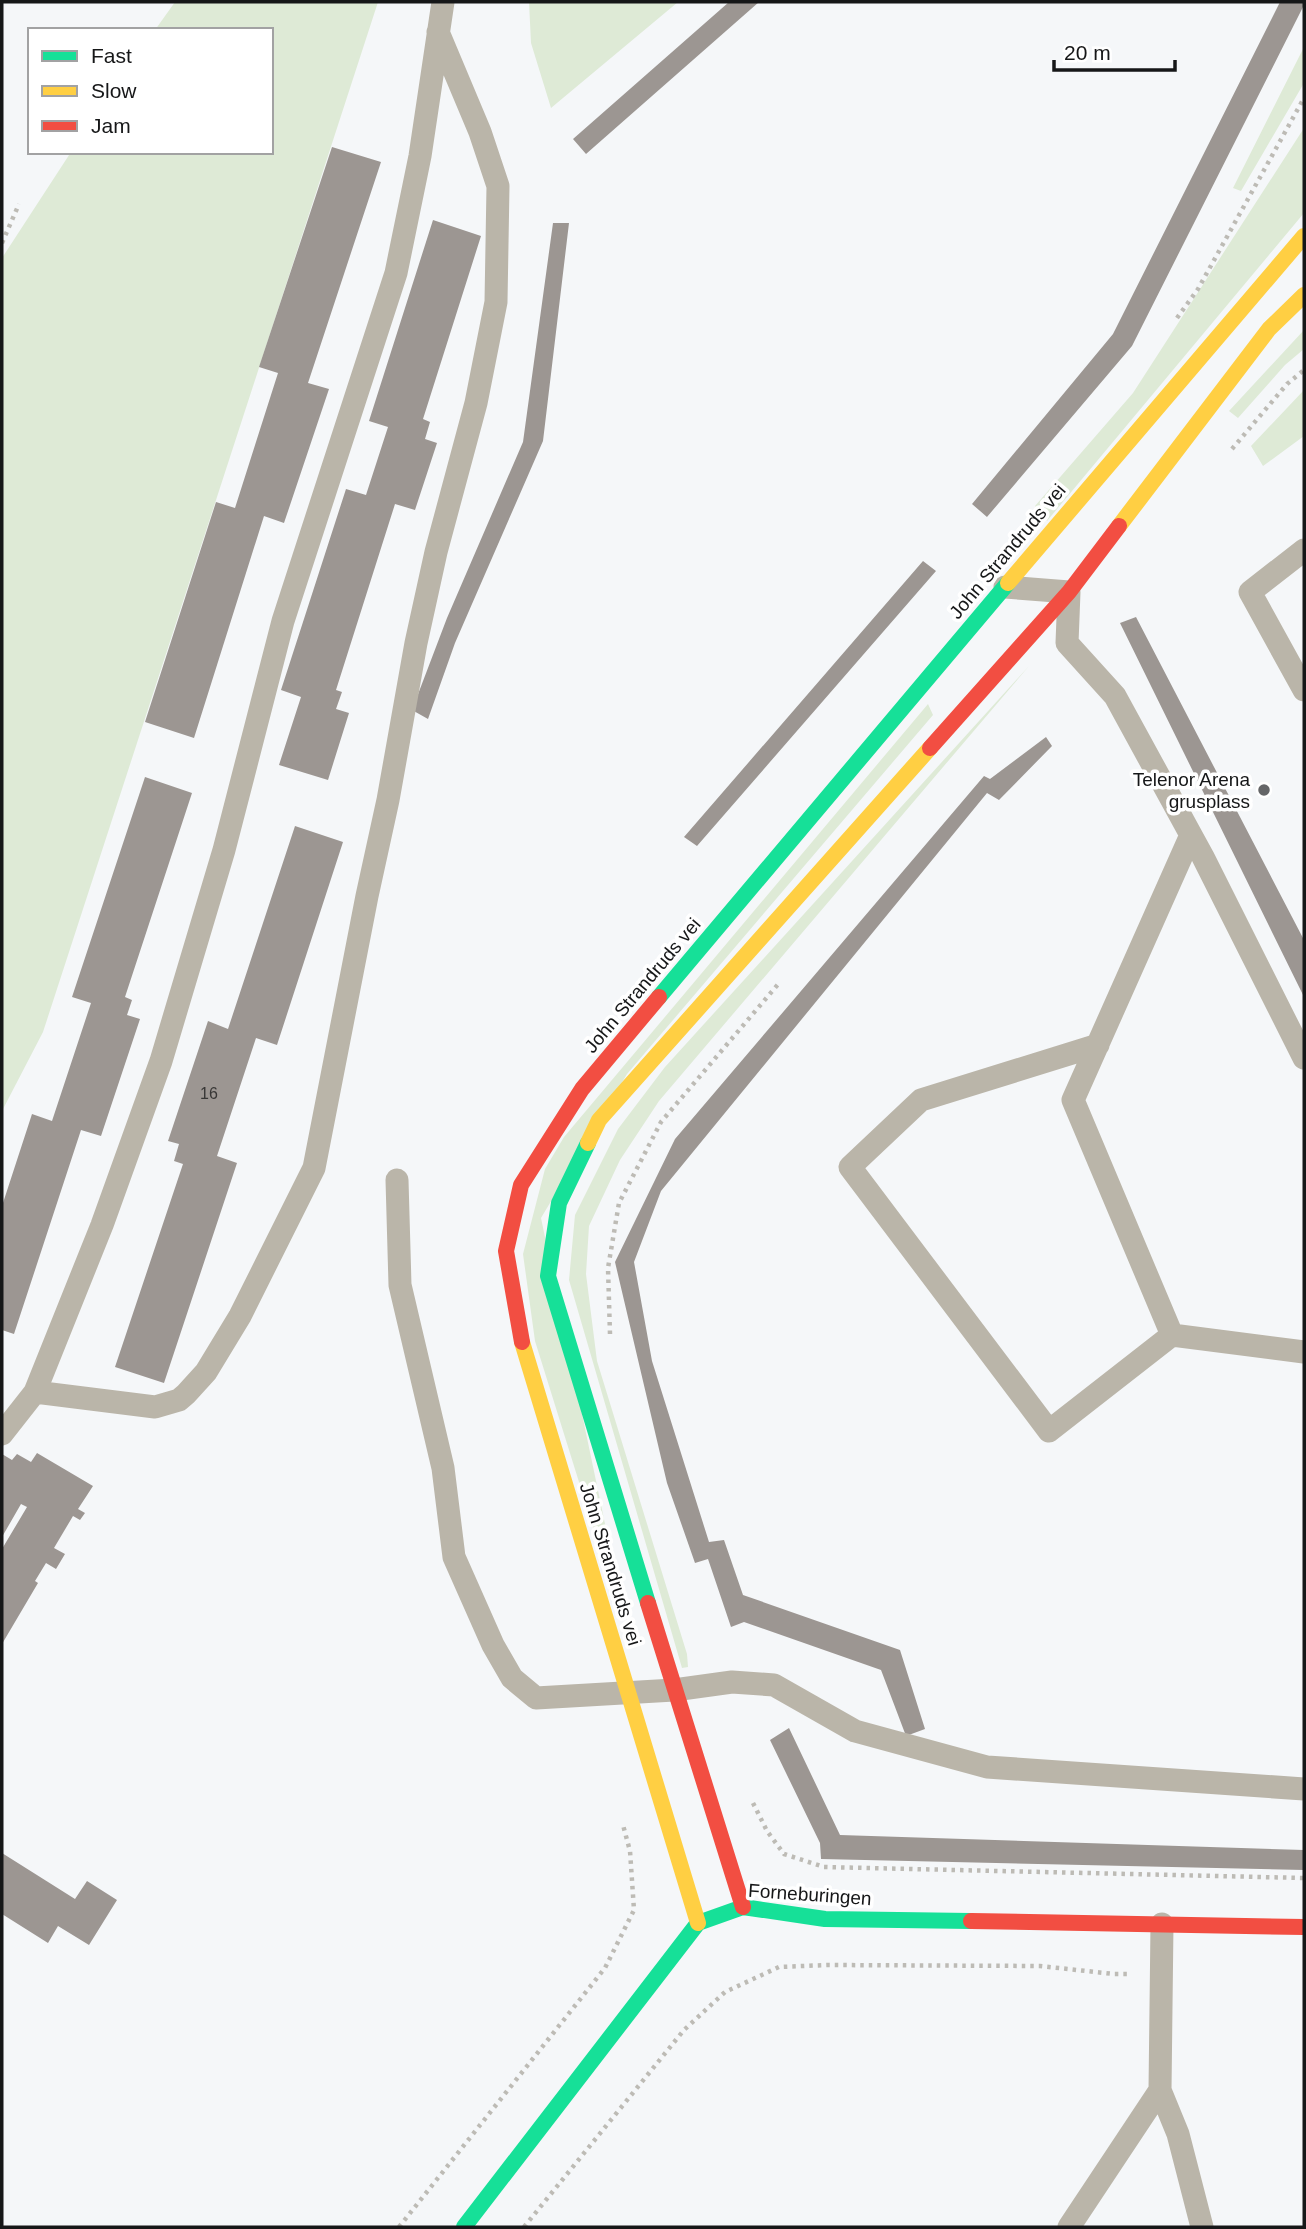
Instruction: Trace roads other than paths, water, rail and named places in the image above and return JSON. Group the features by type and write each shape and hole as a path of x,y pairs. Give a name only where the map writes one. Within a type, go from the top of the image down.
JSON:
{"street":[{"name":"John Strandruds vei","path":"698,1923 519,1331 506,1251 521,1185 583,1089 1304,236"},
{"name":"John Strandruds vei","path":"743,1907 548,1276 559,1203 599,1120 1069,592 1269,329 1304,295"},
{"name":"Forneburingen","path":"698,1923 743,1907 825,1919 1304,1927"},
{"path":"464,2227 698,1923"}],"lane":[{"path":"2,1434 35,1392 102,1225 161,1061 224,849 283,621 390,295 420,156 443,2"},
{"path":"35,1392 155,1408 179,1400 206,1372 240,1316 314,1168 388,800 416,643 436,552 476,403 496,302 498,186 480,132 438,32"},
{"path":"1304,550 1250,592 1304,690"},
{"path":"1005,587 1069,592 1067,643 1115,696 1191,835 1304,1058"},
{"path":"1172,1335 1073,1100 1191,835"},
{"path":"1098,1045 921,1100 850,1167 1049,1431 1172,1335 1304,1352"},
{"path":"397,1180 400,1285 443,1468 454,1557 493,1645 512,1678 536,1698 674,1690 732,1682 774,1685 855,1731 987,1767 1304,1789"},
{"path":"1162,1924 1160,2090 1178,2134 1202,2227"},
{"path":"1069,2227 1160,2090"}],"place":[{"name":"Telenor Arena grusplass","path":"1264,790"}]}
